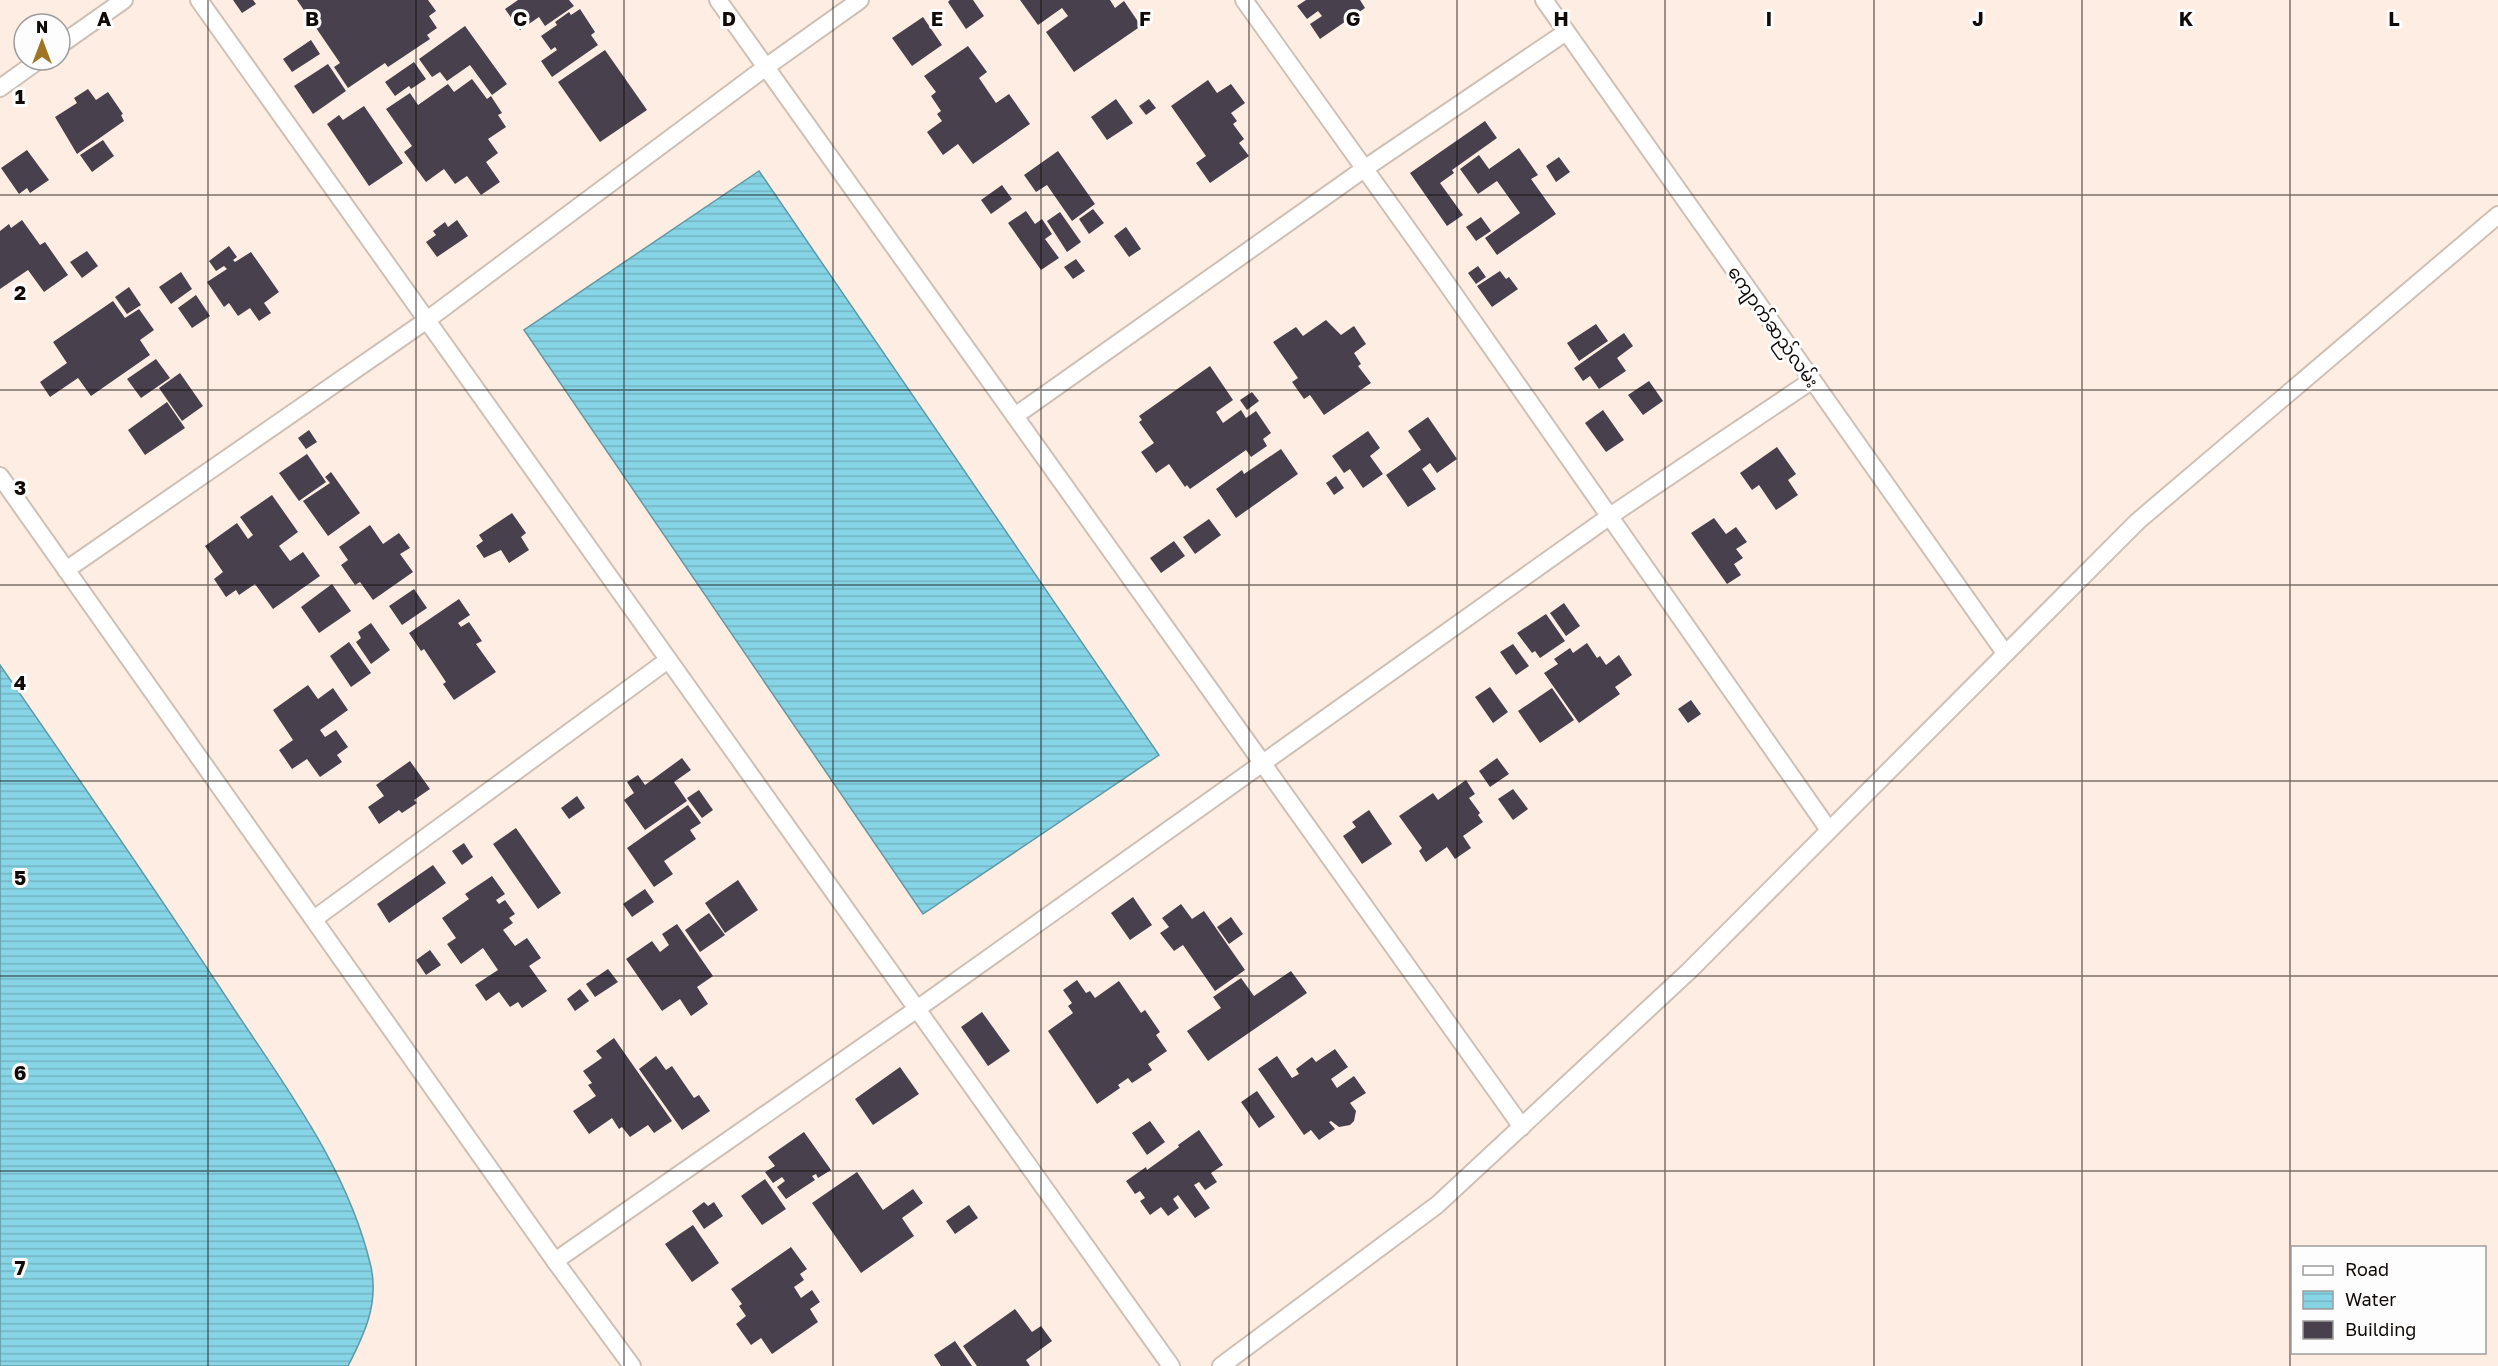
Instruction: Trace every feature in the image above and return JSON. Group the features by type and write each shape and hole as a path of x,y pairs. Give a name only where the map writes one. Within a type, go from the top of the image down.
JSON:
{"street":[{"path":"72,37 124,0"},
{"path":"200,0 1171,1366"},
{"path":"718,0 1522,1127"},
{"path":"66,570 427,320 766,67 860,0"},
{"path":"1244,0 1610,516 1829,830"},
{"name":"ကျောက်ဆည်လမ်း","path":"1544,0 2005,653"},
{"path":"1015,416 1364,169 1566,32"},
{"path":"0,88 22,72"},
{"path":"1221,1366 1437,1205 1689,971 2138,521 2498,215"},
{"path":"555,1261 917,1009 1610,516 1811,381"},
{"path":"0,476 555,1261 632,1366"},
{"path":"314,919 668,660"}],"water":[{"path":"759,171 1159,755 923,914 524,330"},
{"path":"0,665 275,1070 332,1165 361,1232 373,1281 368,1319 348,1366 0,1366"}],"building":[{"path":"233,0 253,0 256,4 242,13"},
{"path":"297,0 428,0 436,11 429,16 437,28 427,35 430,39 388,67 385,63 348,88 334,67 340,63"},
{"path":"518,0 569,0 574,6 545,26 539,17 520,30 505,9"},
{"path":"950,0 973,0 984,16 966,29 948,2"},
{"path":"1020,0 1110,0 1115,8 1124,1 1141,26 1074,72 1046,32 1068,16 1062,8 1038,25"},
{"path":"1306,0 1360,0 1365,8 1320,39 1310,24 1322,16 1318,11 1307,19 1297,6"},
{"path":"580,9 595,32 591,35 598,45 552,77 541,61 557,50 555,47 551,50 541,36 557,25 555,22 569,12 571,15"},
{"path":"923,17 942,45 912,66 892,38"},
{"path":"465,26 507,84 492,95 470,65 447,81 440,72 432,77 419,59"},
{"path":"311,40 320,54 292,72 283,59"},
{"path":"968,46 987,72 979,78 996,103 1009,94 1030,124 973,164 958,144 943,155 927,132 942,121 937,114 941,111 931,96 936,92 924,76"},
{"path":"605,50 647,110 600,142 558,82"},
{"path":"414,62 426,79 411,89 409,86 395,96 385,82"},
{"path":"328,64 346,91 313,114 294,86"},
{"path":"472,79 487,99 491,96 502,113 498,115 506,127 488,139 498,153 486,162 500,182 481,195 467,176 455,184 444,169 426,182 404,152 412,146 386,109 410,93 418,105 448,84 454,92"},
{"path":"1208,80 1217,93 1231,84 1245,103 1231,113 1237,121 1233,124 1244,139 1239,143 1249,156 1210,183 1196,163 1206,156 1171,106"},
{"path":"88,89 96,100 108,92 123,114 121,115 124,121 77,154 55,117 77,103 74,98"},
{"path":"1116,99 1133,123 1107,140 1091,117"},
{"path":"1149,99 1156,108 1146,115 1139,106"},
{"path":"364,106 403,163 369,186 327,124 339,115 343,120"},
{"path":"1485,121 1497,138 1452,170 1454,173 1440,183 1463,215 1447,226 1410,173"},
{"path":"103,140 114,156 92,172 80,155"},
{"path":"1519,148 1538,175 1531,179 1556,214 1497,255 1485,238 1520,213 1497,181 1478,194 1460,169 1479,155 1489,169"},
{"path":"27,150 49,180 30,193 27,188 19,194 1,168"},
{"path":"1058,151 1095,204 1072,221 1047,185 1036,192 1024,175"},
{"path":"1559,157 1570,172 1556,182 1546,166"},
{"path":"1002,185 1012,199 991,214 981,200"},
{"path":"1093,209 1104,223 1089,234 1079,219"},
{"path":"1026,211 1035,224 1042,219 1052,234 1045,239 1059,258 1041,270 1008,223"},
{"path":"1060,212 1081,242 1067,252 1047,221"},
{"path":"1481,217 1491,231 1476,241 1466,227"},
{"path":"22,220 40,245 45,242 68,275 44,292 28,270 0,289 0,231 9,224 11,228"},
{"path":"457,220 468,236 437,257 426,242 436,235 433,231 445,222 448,227"},
{"path":"1126,227 1141,249 1129,257 1114,236"},
{"path":"229,246 237,257 233,260 235,262 251,252 279,292 264,303 271,313 259,321 250,308 238,316 229,303 224,307 207,282 227,269 224,266 216,271 209,261"},
{"path":"87,251 98,266 82,278 70,262"},
{"path":"1076,259 1085,271 1073,279 1064,267"},
{"path":"1478,266 1486,277 1476,284 1468,273"},
{"path":"1500,271 1506,279 1509,277 1518,289 1492,307 1477,286"},
{"path":"181,272 192,289 171,304 159,287"},
{"path":"129,287 141,305 127,314 115,297"},
{"path":"196,295 210,316 192,328 178,308"},
{"path":"113,301 125,318 139,309 154,330 140,340 150,355 91,396 78,378 50,397 40,382 67,363 53,342"},
{"path":"1326,320 1341,335 1354,326 1366,344 1354,353 1361,364 1358,366 1371,383 1324,415 1310,395 1304,399 1292,382 1298,378 1273,342 1296,327 1303,336"},
{"path":"1596,324 1608,341 1579,361 1567,343"},
{"path":"1624,333 1633,346 1617,358 1626,371 1599,389 1590,376 1583,381 1574,368"},
{"path":"156,359 170,378 141,398 127,379"},
{"path":"1210,366 1233,400 1216,412 1223,423 1241,410 1246,418 1256,411 1271,433 1263,439 1267,446 1251,457 1246,450 1190,489 1187,485 1185,487 1169,464 1156,473 1141,452 1154,443 1139,422 1142,420 1139,416"},
{"path":"180,373 203,406 182,421 159,388"},
{"path":"1649,381 1663,401 1643,415 1628,395"},
{"path":"1252,392 1259,401 1247,410 1240,400"},
{"path":"167,402 185,428 145,455 128,430"},
{"path":"1603,410 1624,440 1606,452 1585,423"},
{"path":"1428,417 1457,459 1437,473 1430,463 1422,469 1436,489 1408,507 1386,475 1421,450 1408,431"},
{"path":"309,430 317,442 306,449 298,438"},
{"path":"1368,431 1380,448 1370,456 1383,474 1363,488 1350,469 1344,473 1332,456"},
{"path":"1777,447 1796,474 1788,480 1798,495 1776,510 1759,485 1752,490 1740,473"},
{"path":"1281,449 1298,474 1236,518 1216,489 1242,470 1244,474"},
{"path":"307,454 326,482 299,501 279,473"},
{"path":"331,472 360,513 328,536 303,501 330,483 325,477"},
{"path":"1336,476 1344,488 1334,495 1326,483"},
{"path":"272,495 298,532 279,546 290,561 303,552 320,576 273,609 255,584 239,595 236,590 226,597 214,579 223,572 205,546 237,523 248,539 253,535 240,517"},
{"path":"512,513 526,533 521,537 529,550 509,563 501,550 484,558 476,546 483,541 479,535"},
{"path":"1714,518 1726,534 1736,527 1747,542 1736,549 1743,558 1734,564 1741,575 1727,584 1691,533"},
{"path":"1209,519 1221,535 1195,554 1183,537"},
{"path":"370,525 383,544 399,533 410,548 400,554 413,572 373,600 360,582 355,585 341,565 348,560 339,547"},
{"path":"1174,541 1185,556 1161,573 1150,558"},
{"path":"332,584 351,611 319,633 301,607"},
{"path":"414,589 427,608 402,625 389,606"},
{"path":"459,599 470,615 458,623 461,627 469,622 482,641 476,644 496,672 454,700 443,684 446,682 424,649 421,651 409,633"},
{"path":"1564,603 1580,626 1566,636 1550,613"},
{"path":"1546,614 1565,641 1540,658 1535,651 1532,653 1517,633"},
{"path":"371,623 390,650 371,664 356,642 361,638 358,632"},
{"path":"349,642 371,673 351,687 330,656"},
{"path":"1587,643 1597,658 1600,656 1606,665 1619,655 1632,675 1615,687 1620,694 1579,723 1544,673 1558,664 1554,659 1570,648 1573,653"},
{"path":"1513,644 1529,666 1516,675 1500,652"},
{"path":"308,685 318,699 333,688 348,710 320,730 325,737 336,730 348,747 337,755 342,762 320,777 307,759 292,769 279,750 293,740 273,710"},
{"path":"1490,687 1508,712 1493,723 1475,697"},
{"path":"1552,688 1574,720 1540,743 1518,711"},
{"path":"1691,700 1701,714 1688,723 1678,709"},
{"path":"682,758 691,770 674,782 687,801 645,830 624,800 634,793 627,782 638,775 645,785"},
{"path":"1497,758 1509,774 1490,787 1479,771"},
{"path":"410,761 430,789 414,800 417,803 402,813 399,810 379,824 368,807 384,796 376,785"},
{"path":"1466,780 1475,794 1469,798 1480,813 1478,815 1483,822 1463,836 1471,848 1455,859 1447,847 1426,862 1419,851 1422,848 1399,816 1433,793 1438,800"},
{"path":"1513,789 1528,809 1513,820 1498,799"},
{"path":"699,790 713,810 702,818 687,798"},
{"path":"577,796 585,808 569,819 561,808"},
{"path":"688,805 701,823 690,830 696,839 664,861 673,874 654,887 627,848"},
{"path":"1369,810 1392,844 1362,864 1343,836 1356,827 1352,822"},
{"path":"516,828 561,893 538,909 493,844"},
{"path":"464,843 473,857 462,865 452,851"},
{"path":"433,865 446,883 389,923 377,904"},
{"path":"492,876 505,894 496,900 499,904 505,900 515,914 509,918 513,923 503,930 515,946 527,938 541,958 529,966 547,991 522,1008 518,1002 510,1007 499,992 486,1001 475,985 498,970 483,948 461,964 447,944 456,938 442,918 469,899 465,894"},
{"path":"738,880 758,910 725,933 705,903"},
{"path":"645,889 654,902 632,917 623,904"},
{"path":"1133,897 1152,925 1130,940 1111,913"},
{"path":"1181,904 1192,919 1204,911 1245,970 1215,991 1183,945 1174,951 1160,933 1169,927 1162,918"},
{"path":"709,913 725,935 700,952 685,930"},
{"path":"1231,917 1243,934 1229,944 1217,927"},
{"path":"677,924 713,976 697,987 708,1004 691,1016 680,999 662,1011 626,959 652,941 660,952 669,945 662,934"},
{"path":"430,950 441,965 426,975 416,960"},
{"path":"608,969 618,982 595,997 586,984"},
{"path":"1291,971 1307,993 1208,1061 1187,1031 1221,1008 1213,997 1241,978 1254,996"},
{"path":"1077,980 1086,993 1090,991 1095,998 1119,981 1141,1013 1145,1010 1160,1032 1156,1035 1167,1051 1148,1064 1152,1070 1132,1083 1128,1078 1118,1085 1120,1088 1097,1104 1048,1031 1073,1013 1068,1006 1072,1003 1063,990"},
{"path":"580,989 589,1001 575,1011 567,999"},
{"path":"982,1012 1010,1051 988,1066 961,1027"},
{"path":"614,1038 672,1121 654,1133 648,1125 630,1137 622,1127 619,1129 612,1118 589,1134 573,1111 596,1096 588,1085 592,1083 583,1071 602,1058 596,1051"},
{"path":"1335,1049 1348,1067 1331,1079 1337,1088 1354,1076 1366,1093 1350,1103 1356,1111 1354,1121 1350,1125 1339,1127 1331,1121 1329,1122 1335,1129 1319,1140 1311,1130 1304,1135 1258,1069 1277,1056 1292,1078 1299,1074 1296,1069 1312,1057 1316,1062"},
{"path":"656,1056 666,1070 672,1066 694,1098 699,1095 710,1111 682,1130 639,1069"},
{"path":"900,1067 919,1094 873,1125 855,1099"},
{"path":"1257,1091 1275,1117 1259,1128 1241,1102"},
{"path":"1150,1121 1165,1142 1147,1155 1132,1133"},
{"path":"1199,1130 1223,1165 1211,1173 1217,1182 1205,1190 1199,1182 1194,1185 1210,1208 1195,1218 1178,1195 1173,1199 1179,1208 1168,1216 1161,1207 1150,1215 1140,1201 1145,1198 1140,1191 1135,1194 1126,1181 1146,1167 1147,1170"},
{"path":"804,1132 831,1170 818,1178 816,1174 812,1176 815,1180 786,1199 777,1187 785,1181 782,1177 773,1183 765,1172 775,1166 768,1157"},
{"path":"857,1172 883,1210 913,1189 923,1203 902,1218 914,1236 861,1273 812,1203"},
{"path":"765,1179 786,1209 762,1225 741,1196"},
{"path":"704,1202 708,1206 714,1202 723,1216 704,1229 692,1211"},
{"path":"969,1205 978,1218 955,1234 946,1221"},
{"path":"693,1225 719,1263 692,1282 665,1244"},
{"path":"791,1247 807,1269 800,1274 804,1280 794,1287 801,1298 812,1290 820,1302 810,1309 818,1322 772,1354 761,1338 751,1345 736,1324 746,1316 739,1306 742,1304 731,1289"},
{"path":"1015,1309 1032,1332 1041,1326 1052,1341 1026,1360 1030,1366 977,1366 963,1346"},
{"path":"955,1341 972,1366 941,1366 934,1355"}]}
